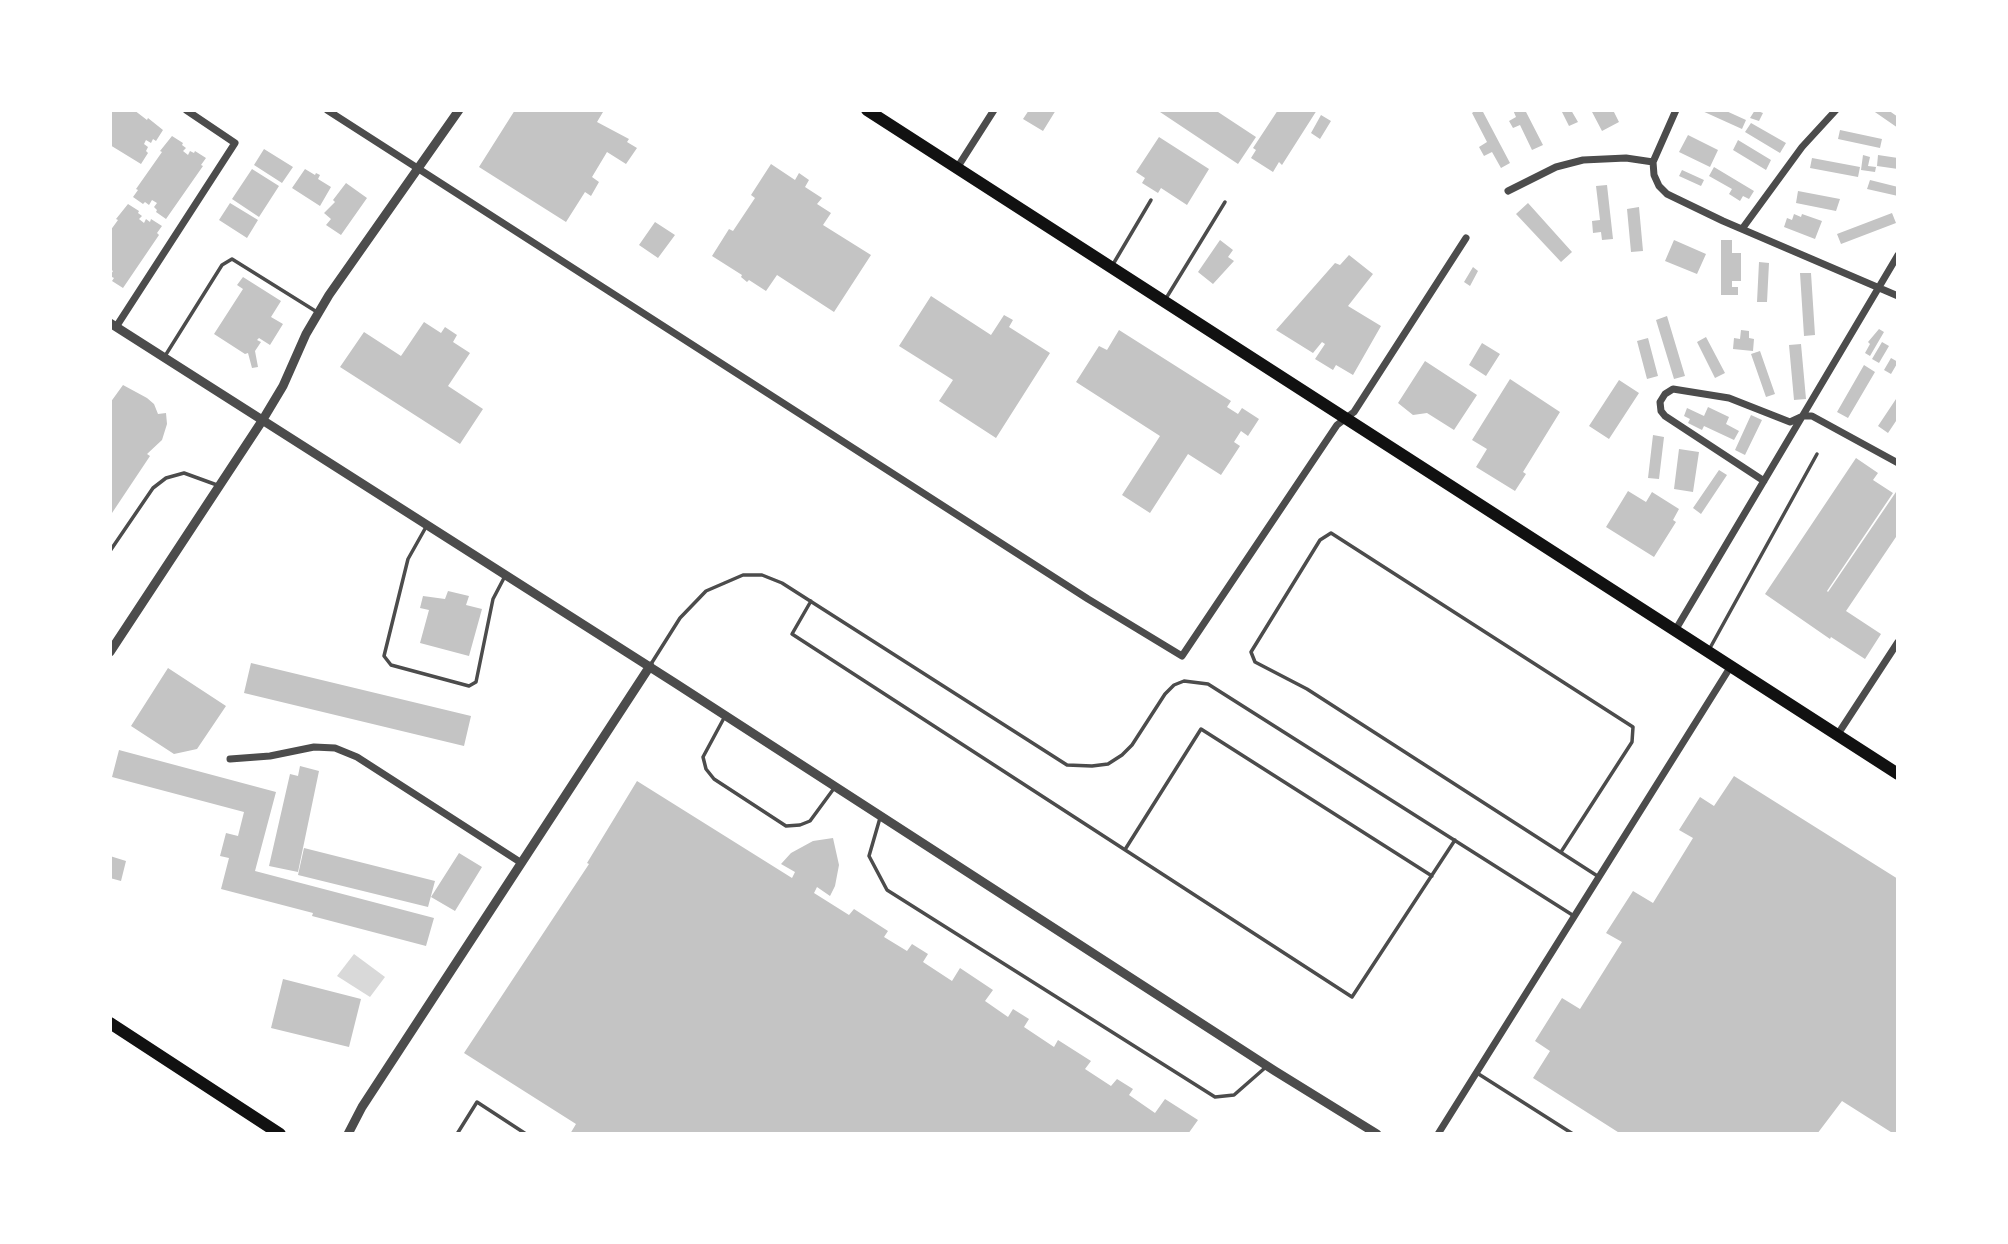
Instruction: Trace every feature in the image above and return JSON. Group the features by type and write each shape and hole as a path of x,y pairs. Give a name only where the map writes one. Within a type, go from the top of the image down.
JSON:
{"main road":[{"path":"867,110 1898,774"},
{"path":"110,1023 280,1134"}],"street":[{"path":"186,110 235,142 113,325 1377,1134"},
{"path":"327,110 1088,599 1182,656 1337,425 1354,412 1466,237"},
{"path":"110,652 262,421 283,386 306,334 356,254 459,110"},
{"path":"957,168 994,110"},
{"path":"1676,110 1653,162 1654,175 1667,194 1898,296"},
{"path":"1742,229 1802,147 1836,110"},
{"path":"1508,191 1556,167 1583,160 1626,158 1653,162"},
{"path":"1676,629 1898,256"},
{"path":"1765,481 1665,416 1660,402 1665,394 1674,389 1729,398 1790,422 1803,416 1812,416 1898,463"},
{"path":"1838,734 1898,642"},
{"path":"1438,1134 1731,665"},
{"path":"348,1134 358,1114 520,862 649,666"},
{"path":"230,759 314,747 335,748 357,757 520,862"}],"lane":[{"path":"1111,267 1150,200"},
{"path":"1164,302 1225,202"},
{"path":"163,358 222,265 232,259 319,313"},
{"path":"110,336 113,325"},
{"path":"1709,650 1817,454"},
{"path":"110,551 152,488 166,478 184,473 219,486"},
{"path":"427,526 408,559 384,656 391,665 469,686 476,682 493,599 505,576"},
{"path":"1561,852 1632,742 1633,727 1331,533 1320,540 1251,652 1255,662 1307,689 1598,877"},
{"path":"649,666 692,605 706,592 743,575 762,575 782,583 811,601 1067,765 1108,764 1122,755 1174,685 1184,681 1197,681 1208,684 1249,709 1574,916"},
{"path":"811,601 792,634 1352,997 1455,840"},
{"path":"725,716 703,757 706,769 714,779 786,826 810,821 835,787"},
{"path":"1125,849 1201,729 1432,876"},
{"path":"880,816 869,856 887,890 1215,1097 1234,1095 1267,1066"},
{"path":"1476,1072 1573,1134"},
{"path":"457,1134 477,1102 526,1134"}],"shaded area":[{"path":"354,954 385,977 370,997 337,976"}],"building":[{"path":"110,110 134,110 163,130 156,141 153,139 151,143 146,140 144,144 148,147 148,153 141,164 110,145"},
{"path":"515,110 600,110 603,112 597,122 629,139 627,142 637,148 626,164 607,152 592,177 599,182 591,196 585,192 566,222 479,167"},
{"path":"1029,110 1056,110 1043,131 1023,119"},
{"path":"1157,110 1215,110 1256,137 1238,164"},
{"path":"1278,110 1317,110 1282,165 1279,162 1273,172 1251,158 1256,150 1253,148"},
{"path":"1482,110 1510,163 1501,168 1492,152 1484,156 1479,147 1487,142 1472,113"},
{"path":"1513,110 1525,110 1543,145 1532,150 1520,125 1513,128 1509,121 1516,117"},
{"path":"1561,110 1571,110 1578,122 1569,126"},
{"path":"1591,110 1613,110 1619,122 1602,131"},
{"path":"1700,110 1724,110 1746,120 1742,129"},
{"path":"1755,110 1763,113 1759,121 1750,118"},
{"path":"1872,110 1888,110 1898,117 1898,128"},
{"path":"1321,115 1331,121 1320,139 1311,133"},
{"path":"1751,123 1786,143 1780,153 1745,132"},
{"path":"1840,130 1882,139 1880,148 1838,139"},
{"path":"1688,135 1718,150 1710,167 1679,152"},
{"path":"172,136 183,143 186,148 183,151 188,155 190,151 195,151 206,158 166,219 156,212 154,207 157,203 152,200 149,205 145,202 143,204 133,197"},
{"path":"1159,137 1209,169 1187,205 1161,188 1158,193 1142,183 1145,178 1136,172"},
{"path":"1738,140 1771,160 1766,170 1733,150"},
{"path":"264,149 293,167 282,183 254,165"},
{"path":"1863,155 1870,157 1868,166 1876,167 1875,172 1861,170"},
{"path":"1878,155 1898,158 1898,169 1877,166"},
{"path":"1812,158 1860,167 1858,177 1810,168"},
{"path":"771,164 795,180 799,173 809,180 805,187 822,198 817,204 831,213 823,225 871,255 834,312 777,275 766,291 749,280 747,282 742,275 712,256 729,229 733,231 755,198 751,195"},
{"path":"1714,167 1754,191 1749,199 1743,196 1740,201 1729,194 1732,189 1709,176"},
{"path":"252,169 279,186 259,217 232,199"},
{"path":"305,169 320,175 318,179 331,187 320,206 292,188"},
{"path":"1682,170 1704,180 1701,186 1679,176"},
{"path":"1870,180 1898,187 1898,196 1867,189"},
{"path":"346,183 367,198 341,235 326,225 331,219 324,213 335,202 333,200"},
{"path":"1607,185 1613,239 1602,240 1601,232 1593,233 1592,221 1600,220 1596,186"},
{"path":"1798,191 1840,199 1836,211 1796,203"},
{"path":"230,203 258,220 247,238 219,220"},
{"path":"1528,203 1572,252 1561,262 1516,214"},
{"path":"128,204 139,211 142,216 139,219 144,223 146,219 150,222 151,219 162,226 157,233 159,235 123,288 112,281 114,278 110,276 113,271 110,269 110,231"},
{"path":"1639,207 1643,251 1631,252 1627,209"},
{"path":"1892,213 1896,223 1841,244 1837,234"},
{"path":"1794,214 1822,221 1815,239 1784,227 1787,218 1792,220"},
{"path":"655,222 675,235 658,258 639,245"},
{"path":"1220,240 1233,250 1228,257 1234,261 1213,284 1198,272"},
{"path":"1674,240 1706,254 1697,274 1665,261"},
{"path":"1721,240 1732,240 1732,253 1741,253 1741,281 1732,281 1732,287 1738,287 1738,295 1721,295"},
{"path":"1349,255 1373,274 1348,306 1381,326 1353,375 1336,365 1333,370 1315,359 1325,344 1322,342 1313,353 1276,330 1335,263 1340,265"},
{"path":"1759,262 1769,263 1767,302 1757,302"},
{"path":"1473,267 1478,271 1470,286 1464,282"},
{"path":"1800,273 1811,273 1815,335 1804,336"},
{"path":"243,277 281,301 271,317 283,324 270,345 259,338 257,340 261,342 255,351 258,367 252,368 248,353 245,354 214,334 243,289 237,285"},
{"path":"931,296 991,335 1004,315 1013,320 1009,327 1050,353 996,438 939,401 953,380 899,346"},
{"path":"1667,316 1685,376 1674,379 1656,320"},
{"path":"424,322 441,333 445,327 457,335 453,342 470,353 448,386 483,409 460,444 340,367 364,332 401,356"},
{"path":"1879,329 1884,332 1870,356 1865,353 1870,344 1868,342"},
{"path":"1119,330 1231,401 1227,407 1238,414 1242,408 1259,419 1248,436 1241,431 1234,442 1240,446 1221,475 1188,454 1150,513 1122,495 1160,436 1076,382 1099,346 1107,350"},
{"path":"1741,330 1749,331 1749,338 1754,339 1753,351 1733,349 1734,338 1740,339"},
{"path":"1706,337 1725,373 1715,378 1697,342"},
{"path":"1648,338 1658,376 1647,379 1637,341"},
{"path":"1882,342 1889,346 1879,363 1872,359"},
{"path":"1482,343 1500,354 1486,376 1469,365"},
{"path":"1801,344 1806,399 1794,400 1789,345"},
{"path":"1760,351 1775,394 1766,397 1751,354"},
{"path":"1891,358 1898,362 1891,374 1884,370"},
{"path":"1425,361 1477,395 1454,430 1427,413 1413,415 1398,403"},
{"path":"1864,365 1875,372 1848,418 1837,412"},
{"path":"1510,379 1560,412 1523,472 1526,474 1515,491 1476,467 1487,449 1472,440"},
{"path":"1619,380 1639,393 1609,439 1589,426"},
{"path":"123,385 147,398 154,404 158,414 166,413 167,424 162,440 147,454 150,456 110,516 110,403"},
{"path":"1898,396 1898,418 1888,433 1878,426"},
{"path":"1708,407 1729,417 1726,424 1739,431 1734,440 1704,426 1702,430 1688,423 1690,419 1684,416 1687,408 1704,416"},
{"path":"1751,415 1762,420 1745,455 1735,450"},
{"path":"1653,435 1664,437 1659,479 1648,478"},
{"path":"1679,449 1699,452 1693,492 1674,489"},
{"path":"1856,458 1878,473 1873,480 1893,493 1828,592 1898,489 1898,534 1846,611 1881,634 1865,659 1831,637 1830,639 1765,594"},
{"path":"1719,470 1727,475 1701,514 1693,508"},
{"path":"1628,491 1646,502 1652,492 1679,509 1673,520 1676,522 1654,557 1606,527"},
{"path":"448,591 469,596 466,605 482,609 469,656 420,643 429,610 420,608 423,596 445,599"},
{"path":"251,663 471,716 464,746 244,693"},
{"path":"168,668 226,706 197,749 174,754 131,726"},
{"path":"119,750 276,792 255,871 434,918 426,946 221,889 229,858 220,856 226,833 238,836 244,812 112,777"},
{"path":"300,766 319,771 298,872 269,866 290,774 298,776"},
{"path":"1734,776 1898,879 1898,1134 1842,1101 1817,1134 1621,1134 1533,1078 1550,1051 1535,1041 1562,998 1580,1009 1622,942 1606,933 1633,891 1653,903 1693,838 1679,830 1700,797 1714,806"},
{"path":"637,781 792,878 795,872 781,864 791,853 813,841 833,838 839,865 835,886 830,896 817,887 814,893 849,915 854,909 888,931 884,937 907,951 912,944 928,954 923,962 952,981 960,968 993,990 985,1001 1008,1017 1013,1009 1029,1019 1024,1027 1054,1047 1058,1040 1091,1061 1085,1069 1111,1086 1117,1079 1133,1089 1129,1095 1155,1113 1165,1099 1198,1120 1188,1134 570,1134 576,1124 464,1053 589,864 587,863"},
{"path":"304,848 435,881 428,907 298,875"},
{"path":"459,853 482,867 455,911 431,897"},
{"path":"110,856 126,861 121,881 110,878"},
{"path":"283,979 361,999 349,1047 271,1028"}]}
